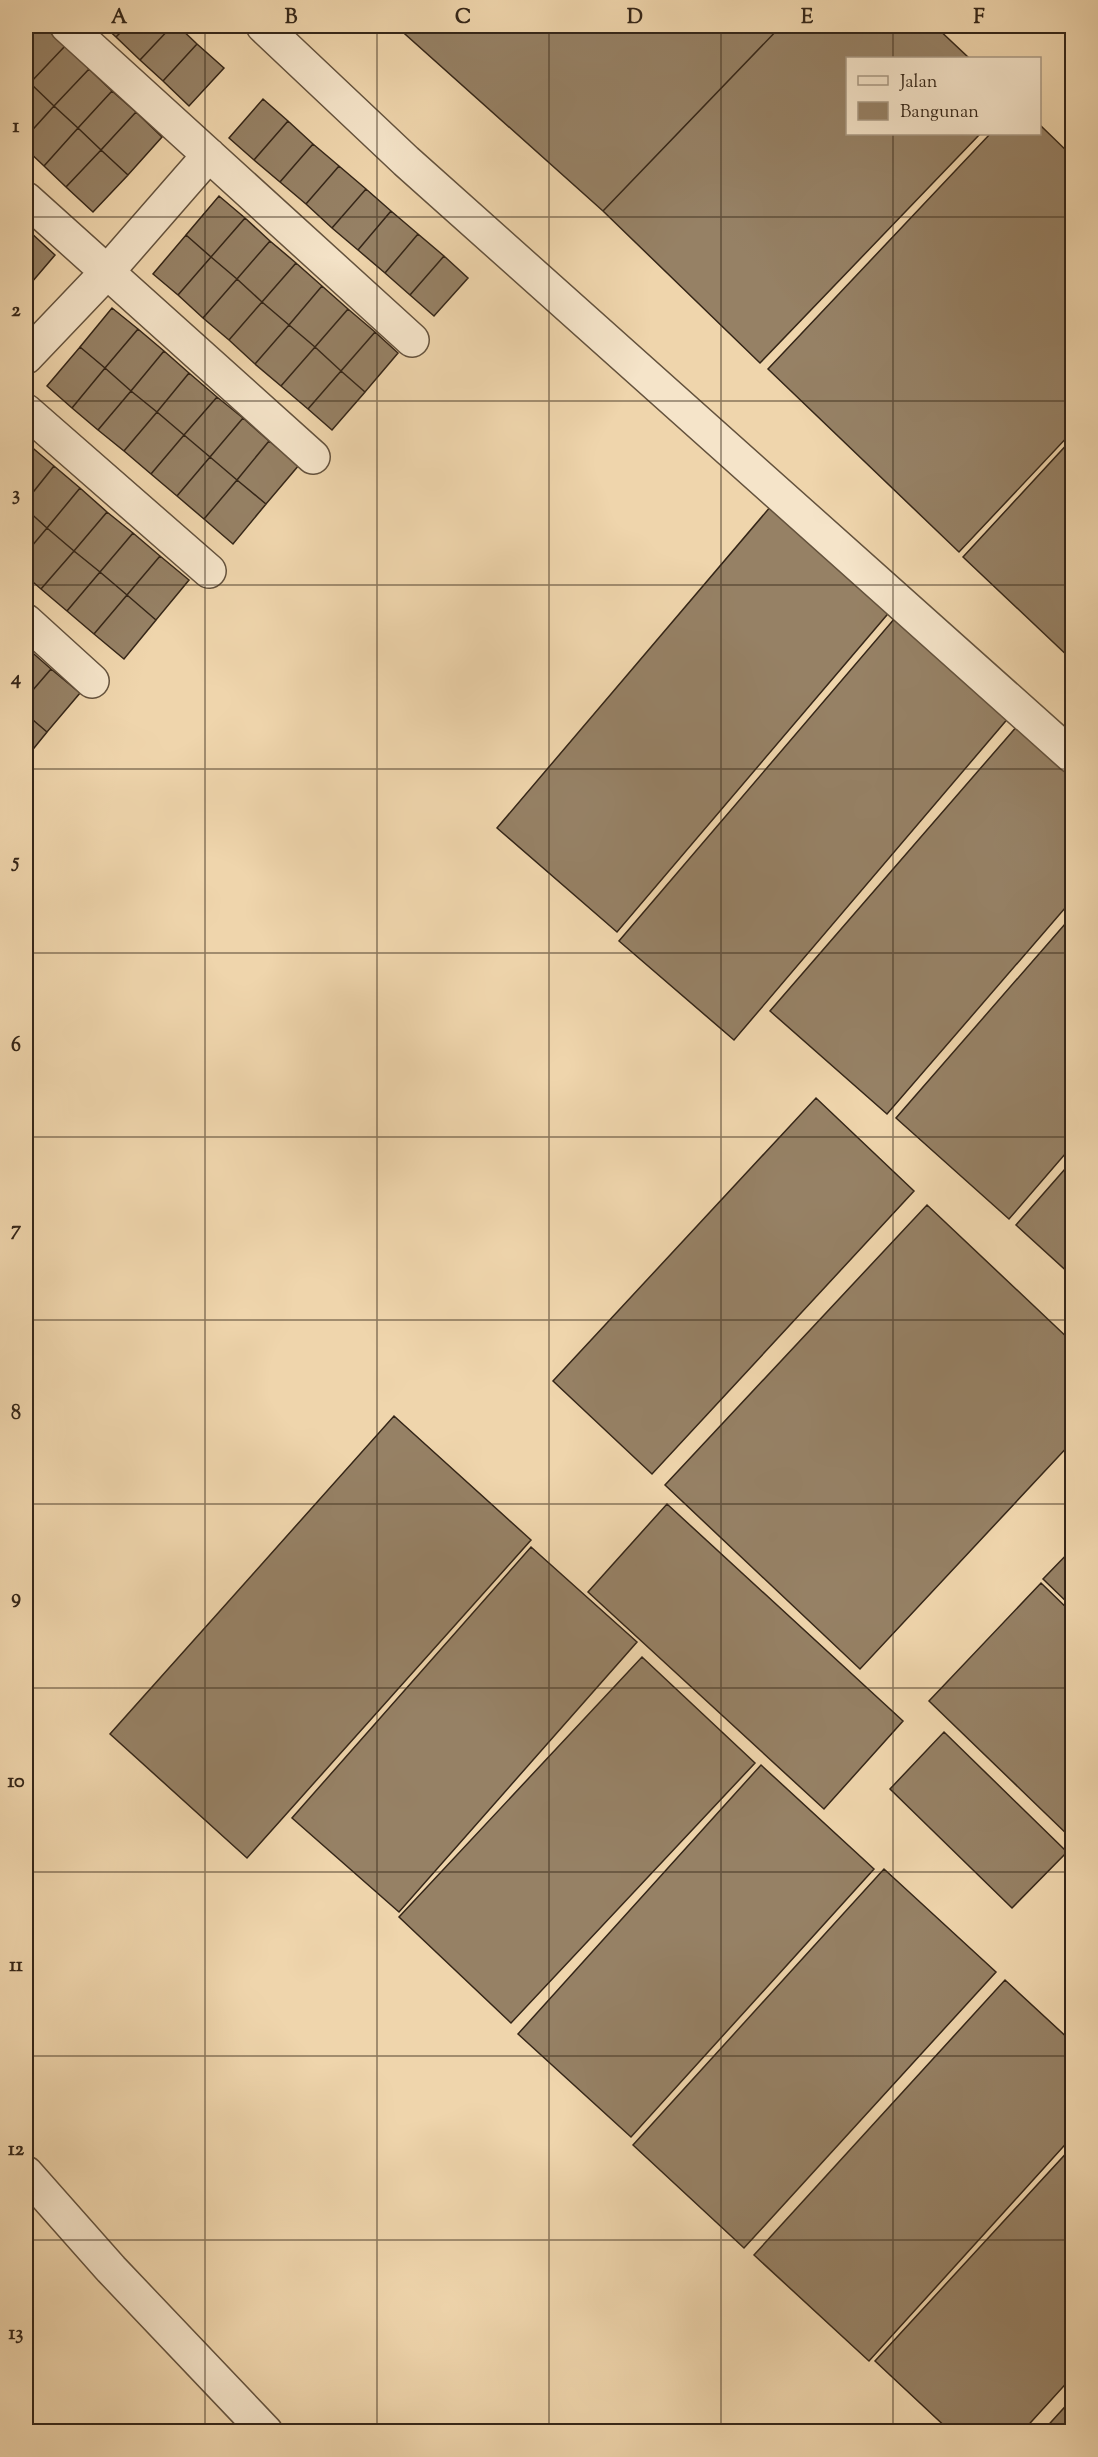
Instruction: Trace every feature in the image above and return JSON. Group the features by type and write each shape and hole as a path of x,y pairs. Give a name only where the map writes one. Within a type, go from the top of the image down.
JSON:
{"street":[{"path":"67,26 412,340"},
{"path":"263,26 406,160 1072,756"},
{"path":"26,357 106,272 209,154"},
{"path":"26,199 313,457"},
{"path":"26,411 209,572"},
{"path":"26,621 92,681"},
{"path":"26,2173 111,2269 266,2432"}],"building":[{"path":"35,26 43,26 65,46 30,83 26,79 26,36"},
{"path":"104,26 127,26 116,37"},
{"path":"127,26 172,26 140,60 116,37"},
{"path":"172,26 178,26 197,44 163,81 140,60"},
{"path":"396,26 781,26 603,211"},
{"path":"781,26 935,26 968,57 846,57 846,135 979,135 760,363 603,211"},
{"path":"197,44 224,68 189,106 163,81"},
{"path":"65,46 89,69 54,106 30,83"},
{"path":"89,69 112,91 78,128 54,106"},
{"path":"30,83 54,106 26,137 26,88"},
{"path":"112,91 136,112 101,150 78,128"},
{"path":"263,99 288,121 254,160 229,138"},
{"path":"54,106 78,128 44,166 26,149 26,137"},
{"path":"136,112 162,137 128,175 101,150"},
{"path":"288,121 313,144 280,182 254,160"},
{"path":"1041,126 1072,156 1072,432 959,552 768,369 989,135 1041,135"},
{"path":"78,128 101,150 66,187 44,166"},
{"path":"313,144 339,166 306,204 280,182"},
{"path":"101,150 128,175 93,212 66,187"},
{"path":"339,166 366,189 332,228 306,204"},
{"path":"366,189 391,211 358,250 332,228"},
{"path":"219,196 245,218 211,257 186,235"},
{"path":"391,211 418,234 385,273 358,250"},
{"path":"245,218 270,241 237,279 211,257"},
{"path":"29,231 55,255 26,289 26,235"},
{"path":"418,234 444,256 410,295 385,273"},
{"path":"186,235 211,257 178,295 153,274"},
{"path":"270,241 296,263 262,302 237,279"},
{"path":"444,256 468,278 434,316 410,295"},
{"path":"211,257 237,279 203,318 178,295"},
{"path":"296,263 322,286 289,325 262,302"},
{"path":"237,279 262,302 229,340 203,318"},
{"path":"322,286 348,309 315,347 289,325"},
{"path":"262,302 289,325 255,364 229,340"},
{"path":"112,308 138,329 105,368 80,347"},
{"path":"348,309 375,332 341,371 315,347"},
{"path":"289,325 315,347 281,386 255,364"},
{"path":"138,329 164,351 131,391 105,368"},
{"path":"375,332 398,353 365,392 341,371"},
{"path":"80,347 105,368 72,408 47,386"},
{"path":"315,347 341,371 308,409 281,386"},
{"path":"164,351 189,373 157,412 131,391"},
{"path":"105,368 131,391 98,430 72,408"},
{"path":"341,371 365,392 332,430 308,409"},
{"path":"189,373 217,397 184,435 157,412"},
{"path":"131,391 157,412 124,451 98,430"},
{"path":"217,397 243,418 210,457 184,435"},
{"path":"157,412 184,435 151,474 124,451"},
{"path":"243,418 269,441 237,480 210,457"},
{"path":"184,435 210,457 177,496 151,474"},
{"path":"1072,439 1072,660 963,557"},
{"path":"269,441 299,465 266,504 237,480"},
{"path":"28,444 54,466 26,501 26,448"},
{"path":"210,457 237,480 204,519 177,496"},
{"path":"54,466 80,488 47,528 26,509 26,501"},
{"path":"237,480 266,504 233,544 204,519"},
{"path":"80,488 107,512 74,551 47,528"},
{"path":"771,506 892,609 617,932 497,828"},
{"path":"26,509 47,528 26,553"},
{"path":"107,512 133,533 100,572 74,551"},
{"path":"47,528 74,551 41,589 26,576 26,553"},
{"path":"133,533 160,556 127,595 100,572"},
{"path":"74,551 100,572 67,611 41,589"},
{"path":"160,556 189,580 156,620 127,595"},
{"path":"100,572 127,595 94,634 67,611"},
{"path":"127,595 156,620 124,659 94,634"},
{"path":"895,618 1010,716 734,1040 619,941"},
{"path":"26,647 51,669 26,698"},
{"path":"51,669 80,693 47,732 26,714 26,698"},
{"path":"26,714 47,732 26,758"},
{"path":"1018,725 1072,772 1072,900 887,1114 770,1011"},
{"path":"1072,916 1072,1146 1009,1219 896,1118"},
{"path":"816,1098 914,1191 652,1474 553,1381"},
{"path":"1072,1161 1072,1276 1016,1225"},
{"path":"927,1205 1072,1342 1072,1442 860,1669 665,1485"},
{"path":"394,1416 531,1540 247,1858 110,1734"},
{"path":"667,1504 903,1721 824,1809 588,1592"},
{"path":"531,1547 637,1642 399,1912 292,1818"},
{"path":"1072,1549 1072,1607 1043,1579"},
{"path":"1041,1583 1072,1613 1072,1839 929,1701"},
{"path":"642,1657 755,1763 511,2023 399,1917"},
{"path":"944,1732 1067,1852 1012,1908 890,1789"},
{"path":"761,1765 874,1869 631,2137 518,2034"},
{"path":"884,1869 996,1972 744,2248 633,2145"},
{"path":"1005,1980 1072,2042 1072,2137 869,2361 754,2255"},
{"path":"1072,2147 1072,2377 1022,2432 951,2432 875,2361"},
{"path":"1072,2399 1072,2432 1042,2432"}]}
